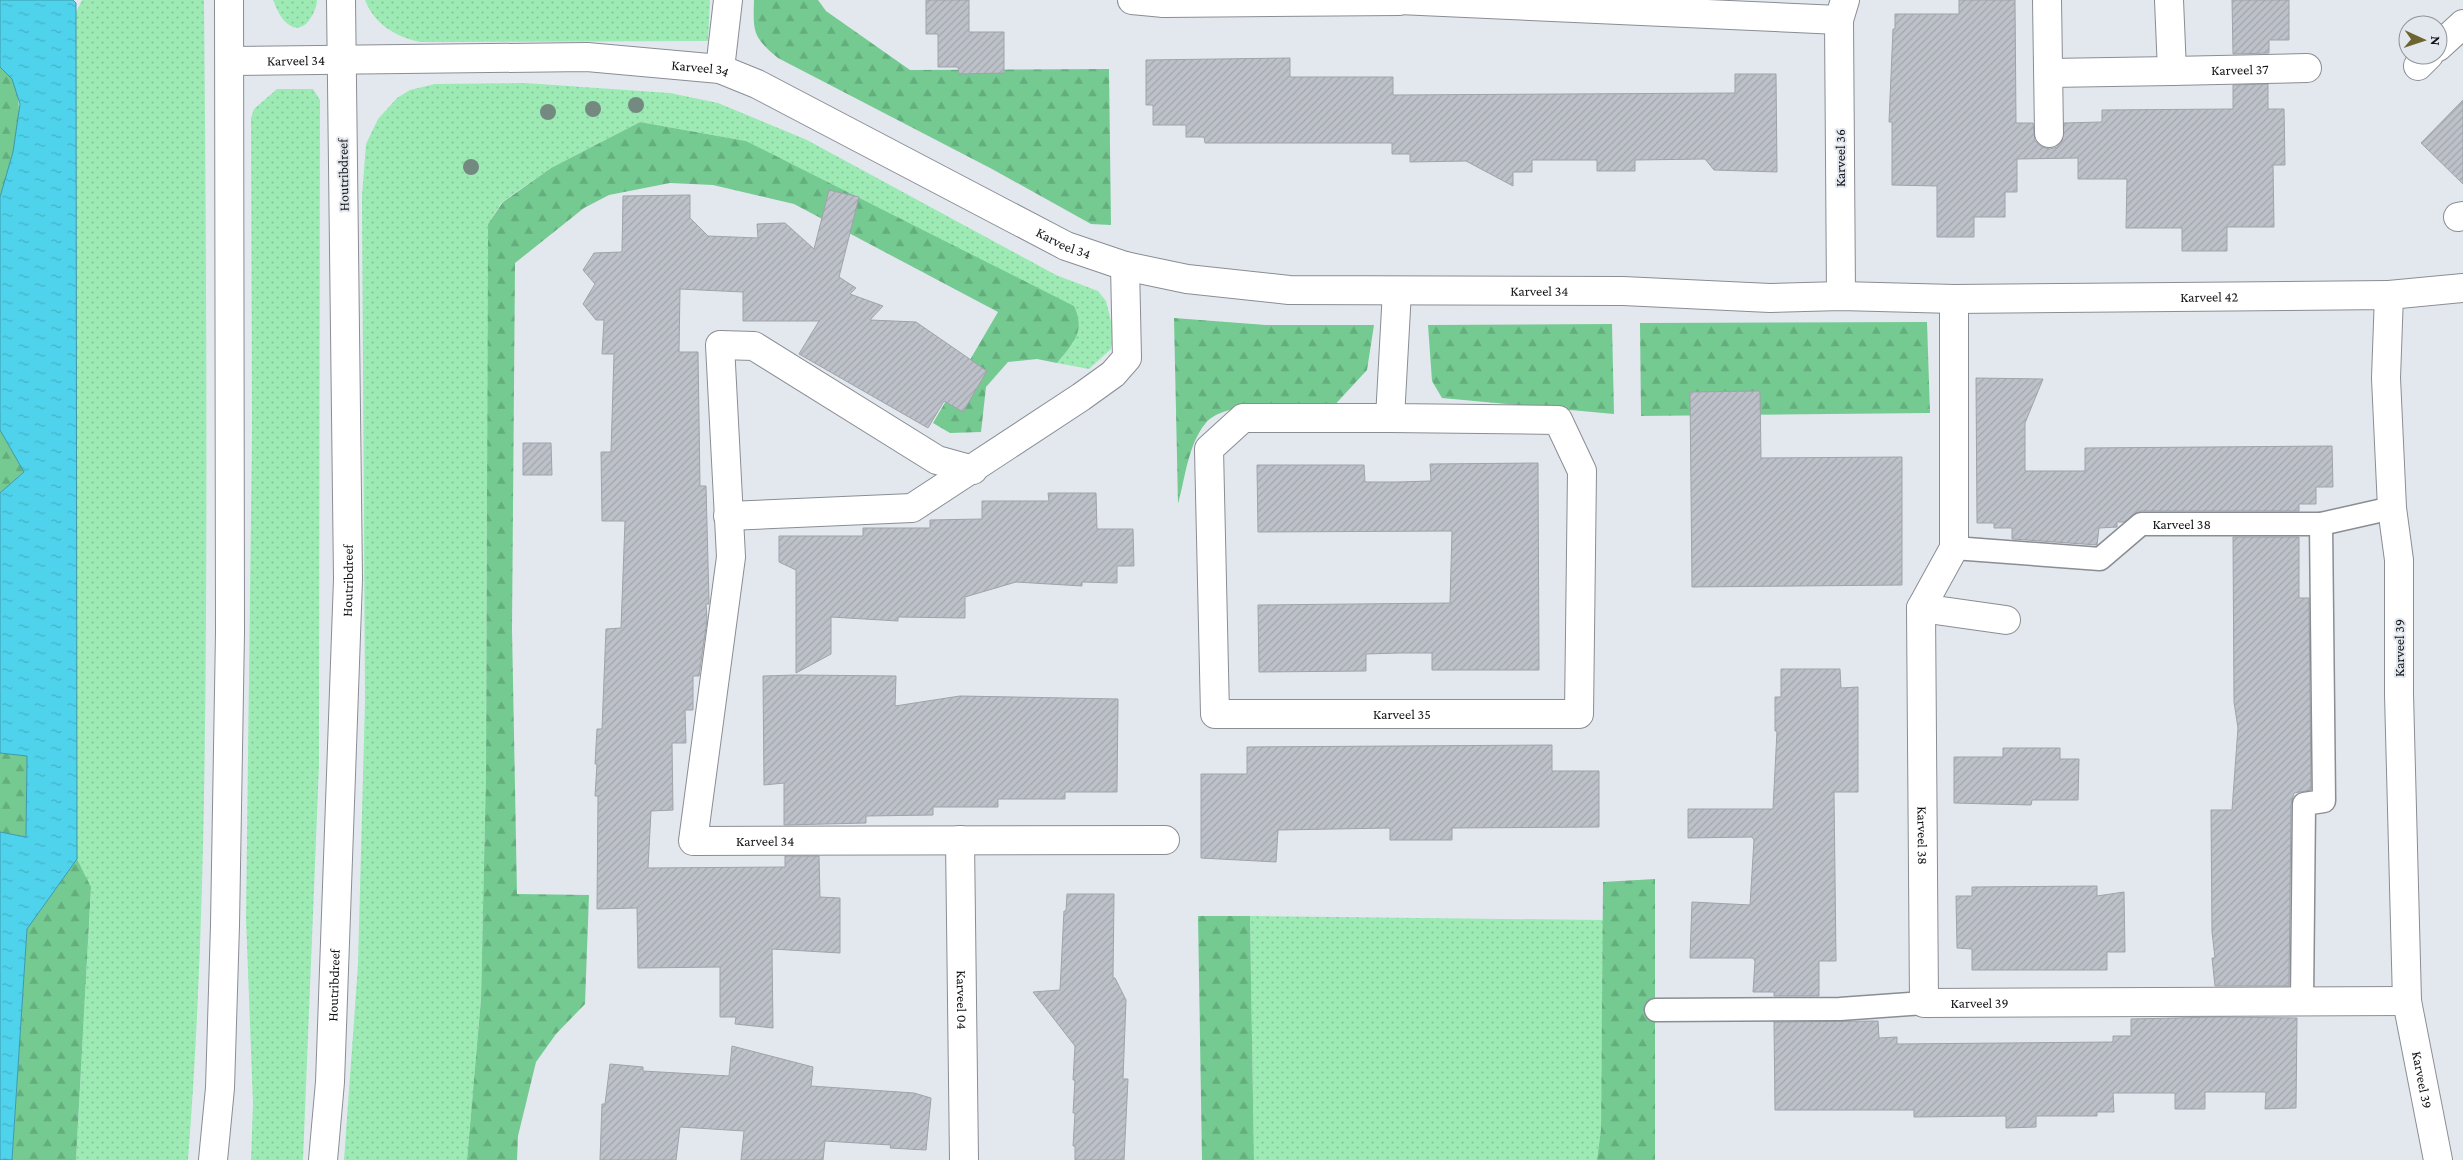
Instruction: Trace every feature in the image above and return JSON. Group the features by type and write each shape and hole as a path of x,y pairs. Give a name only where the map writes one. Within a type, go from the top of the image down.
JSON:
{"street":[{"path":"213,1160 220,1088 230,632 229,0"},
{"name":"Houtribdreef","path":"323,1160 330,1082 348,579 341,0"},
{"path":"720,69 728,0"},
{"name":"Karveel 36","path":"1132,0 1399,0 1842,10 1841,296"},
{"path":"2047,0 2049,133"},
{"path":"2169,0 2172,71"},
{"path":"2448,38 2463,24"},
{"name":"Karveel 34","path":"230,61 587,57 720,69 757,84 1066,246 1125,266 1187,279 1289,290 1623,291 1770,298 1841,296 1954,299"},
{"name":"Karveel 37","path":"2049,73 2307,68"},
{"path":"728,516 912,508 973,470 1113,374 1127,358 1125,266"},
{"name":"Karveel 42","path":"1954,299 2389,295 2463,288"},
{"path":"1390,418 1396,291"},
{"name":"Karveel 39","path":"2389,295 2386,378 2392,508 2398,560 2399,694 2407,1001 2438,1160"},
{"path":"1954,299 1954,548 1920,608 2006,620"},
{"name":"Karveel 34","path":"973,470 937,460 754,346 720,345 731,557 693,841 1165,840"},
{"name":"Karveel 35","path":"1243,418 1390,418 1558,420 1582,471 1579,714 1215,714 1209,449 1243,418"},
{"name":"Karveel 38","path":"1954,548 2100,560 2141,524 2322,524 2392,508"},
{"path":"2302,1002 2304,804 2324,801 2322,524"},
{"name":"Karveel 38","path":"1920,608 1924,1003"},
{"name":"Karveel 04","path":"960,840 964,1160"},
{"name":"Karveel 39","path":"1656,1010 1840,1009 1924,1003 2407,1001"}],"green space":[{"path":"82,0 204,0 205,754 200,957 188,1160 76,1160 91,888 77,859 76,12"},
{"path":"273,0 317,0 315,10 309,20 301,27 296,28 291,26 280,15"},
{"path":"365,0 710,0 708,41 420,42 394,33 380,23"},
{"path":"754,0 818,0 826,11 910,70 1109,69 1111,225 1091,224 992,169 778,58 764,45 756,34"},
{"path":"0,67 11,77 17,92 19,109 15,148 0,197"},
{"path":"524,83 670,93 718,103 807,140 1056,275 1098,291 1106,301 1114,333 1111,349 1089,369 1057,363 1074,342 746,141 640,122 551,168 502,202 488,224 486,772 481,999 467,1160 344,1160 358,965 365,701 362,196 366,144 378,119 397,98 410,90 435,84"},
{"path":"277,89 313,89 320,100 319,765 303,1160 251,1160 253,1104 246,918 252,434 251,118 254,109"},
{"path":"640,122 746,141 1074,306 1079,323 1078,330 1073,343 1057,363 1037,359 1008,362 986,387 981,432 950,433 933,423 998,312 794,204 713,185 670,183 609,195 584,208 515,263 512,629 517,894 589,895 585,1004 556,1034 536,1062 518,1136 517,1160 467,1160 481,999 486,772 488,224 503,202 551,168"},
{"path":"1174,318 1266,325 1374,325 1367,370 1330,410 1282,406 1246,407 1229,410 1215,416 1205,424 1199,432 1191,452 1178,504"},
{"path":"1927,322 1930,413 1641,416 1640,323"},
{"path":"1612,324 1614,414 1442,398 1432,381 1428,325"},
{"path":"0,430 24,472 0,493"},
{"path":"0,753 27,756 26,837 0,832"},
{"path":"77,859 91,887 76,1160 12,1160 27,929"},
{"path":"1655,879 1655,1160 1597,1160 1601,1129 1603,882"},
{"path":"1198,916 1250,916 1254,1160 1202,1160"},
{"path":"1250,916 1603,920 1601,1129 1597,1160 1254,1160"}],"water":[{"path":"0,0 73,0 76,3 77,859 27,929 12,1160 0,1160 0,832 26,837 27,756 0,753 0,493 24,472 0,430 0,197 13,152 20,104 12,79 0,67"}],"building":[{"path":"926,0 969,0 969,32 1004,32 1004,73 959,74 958,67 938,67 938,34 926,34"},
{"path":"1959,0 2015,0 2016,123 2033,123 2035,141 2042,147 2050,149 2057,147 2062,141 2064,123 2102,122 2102,110 2233,109 2233,85 2268,84 2268,109 2284,109 2285,165 2273,165 2274,227 2227,227 2227,251 2182,251 2182,228 2126,228 2127,179 2078,179 2078,158 2017,159 2017,192 2005,192 2005,217 1974,217 1974,237 1937,237 1937,186 1892,185 1892,122 1889,122 1893,29 1895,29 1895,14 1959,14"},
{"path":"2232,0 2289,0 2289,40 2269,40 2269,53 2233,54"},
{"path":"1290,58 1290,77 1393,77 1393,95 1735,93 1735,74 1776,74 1777,172 1714,170 1705,159 1635,160 1635,171 1597,171 1597,160 1532,160 1532,172 1513,172 1513,186 1466,161 1410,162 1410,154 1392,154 1392,143 1205,143 1204,137 1186,137 1186,125 1153,125 1153,105 1146,105 1146,60"},
{"path":"2463,100 2463,184 2421,143"},
{"path":"829,190 859,197 839,277 856,288 850,294 883,306 870,320 916,322 987,371 963,412 944,401 928,428 799,354 819,321 743,321 743,292 680,289 679,352 698,352 700,486 706,486 709,604 706,604 707,620 699,676 693,676 693,710 685,710 686,743 672,743 673,810 651,811 648,868 785,867 785,856 819,856 820,897 840,898 840,953 772,949 773,1028 735,1024 736,1017 720,1017 720,967 638,968 637,908 597,909 598,796 595,796 597,764 595,764 597,729 602,729 606,629 621,628 625,521 602,521 601,452 611,452 614,354 602,354 604,320 596,320 583,304 595,284 583,270 594,253 622,252 623,196 690,195 690,218 708,236 758,238 757,224 785,223 814,249"},
{"path":"1976,378 2043,379 2025,423 2025,471 2085,471 2085,448 2332,446 2333,487 2316,487 2316,504 2299,504 2299,511 2140,511 2124,522 2117,522 2117,527 2099,528 2097,545 2012,539 2012,528 1994,528 1994,523 1977,523"},
{"path":"1760,391 1761,458 1902,457 1902,585 1692,587 1690,392"},
{"path":"523,443 551,443 552,475 523,475"},
{"path":"1538,463 1539,670 1432,670 1432,653 1399,653 1366,654 1366,671 1259,672 1258,605 1450,603 1452,531 1258,532 1257,465 1364,465 1365,482 1398,482 1431,481 1430,464"},
{"path":"1048,493 1096,493 1097,529 1133,529 1134,566 1117,566 1117,583 1082,582 1082,586 1016,582 965,597 965,618 898,617 898,621 831,617 831,654 796,673 796,570 779,562 779,536 863,536 863,528 930,528 930,520 982,519 982,501 1049,501"},
{"path":"2233,537 2299,537 2299,598 2309,598 2311,790 2294,793 2291,804 2289,986 2215,986 2212,958 2215,958 2212,932 2211,810 2232,810 2238,728 2234,702"},
{"path":"1781,669 1840,669 1841,688 1858,687 1858,792 1834,792 1836,961 1819,961 1819,996 1774,996 1774,992 1753,992 1755,961 1753,958 1690,958 1692,902 1750,905 1754,840 1752,837 1688,838 1688,809 1773,809 1777,731 1775,731 1775,697 1781,697"},
{"path":"763,676 896,676 895,706 960,696 1118,699 1117,792 1065,792 1065,799 998,799 998,807 933,807 933,815 866,816 866,823 784,825 784,783 764,785"},
{"path":"1552,745 1552,771 1599,771 1599,827 1452,828 1452,840 1390,840 1390,828 1278,830 1276,862 1201,858 1201,774 1247,774 1247,747"},
{"path":"2003,748 2060,748 2060,759 2079,759 2078,800 2032,800 2031,805 1954,803 1954,757 2003,757"},
{"path":"2097,886 2097,896 2124,892 2125,952 2107,952 2107,970 1972,970 1972,949 1957,948 1956,896 1972,896 1972,887"},
{"path":"1067,894 1114,894 1113,978 1115,978 1126,1000 1123,1079 1128,1079 1124,1160 1075,1160 1075,1146 1073,1146 1075,1113 1073,1113 1075,1080 1073,1080 1075,1046 1033,992 1060,990 1064,911 1066,911"},
{"path":"2297,1018 2296,1108 2265,1109 2266,1092 2205,1092 2205,1109 2175,1109 2175,1093 2113,1093 2114,1112 2097,1112 2097,1116 2036,1116 2036,1127 2006,1128 2006,1116 1914,1117 1914,1110 1775,1110 1774,1022 1878,1021 1879,1038 1897,1037 1897,1044 2113,1042 2113,1036 2131,1036 2131,1019"},
{"path":"732,1046 813,1067 811,1086 914,1093 931,1098 926,1150 890,1148 891,1145 825,1141 823,1160 741,1160 744,1131 680,1127 676,1160 600,1160 602,1104 605,1104 610,1064 643,1067 643,1071 729,1076"}]}
